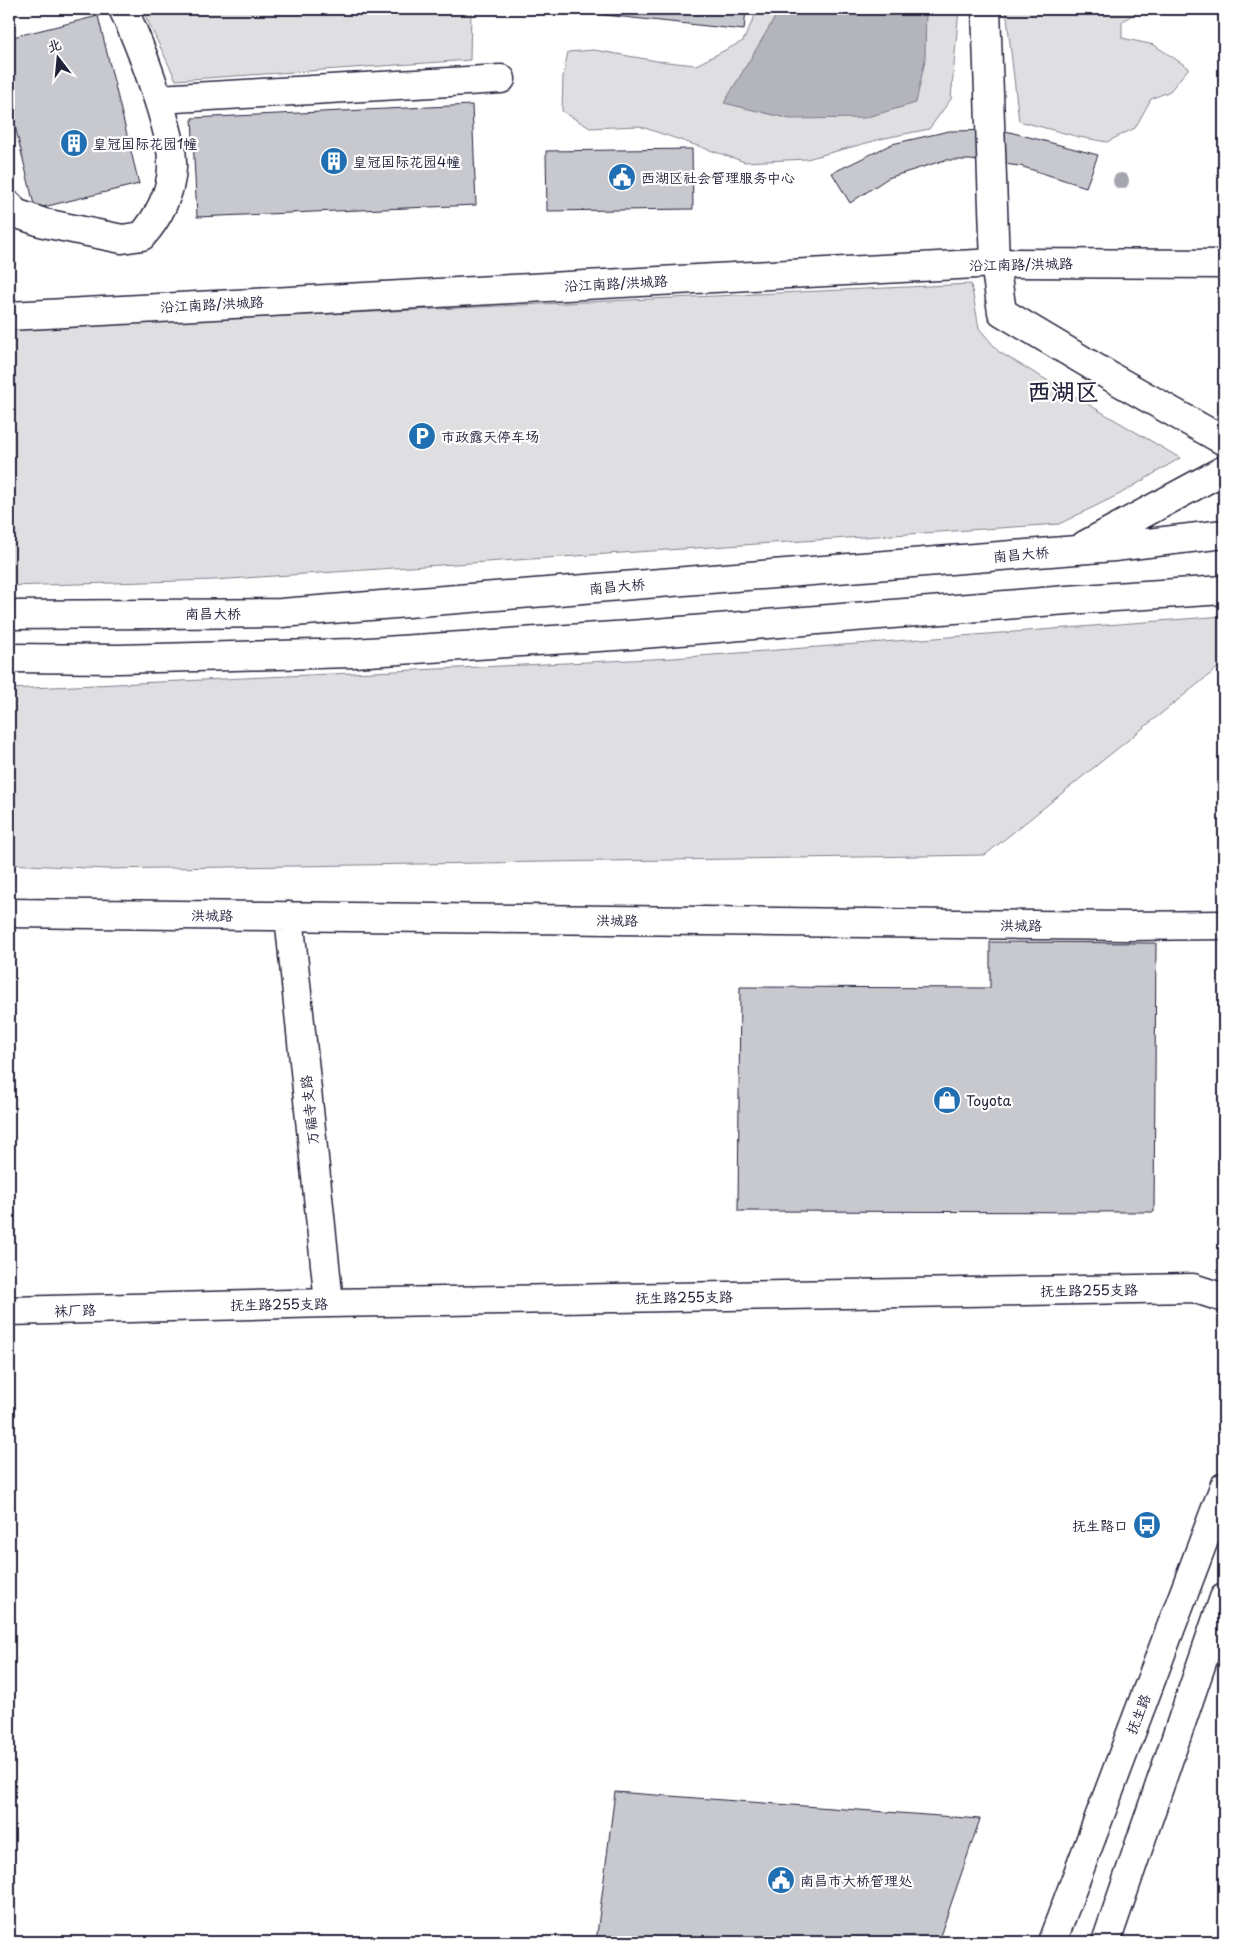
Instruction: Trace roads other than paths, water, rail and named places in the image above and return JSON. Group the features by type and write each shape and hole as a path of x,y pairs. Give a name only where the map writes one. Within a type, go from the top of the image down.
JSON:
{"main road":[{"path":"9,205 14,213 44,223 122,239 142,236 153,224 165,200 172,169 170,140 139,42 123,9"},
{"path":"986,9 995,263 1002,312 1224,441"},
{"path":"158,100 501,79"},
{"name":"沿江南路/洪城路","path":"9,316 995,263 1224,264"},
{"path":"1076,550 1224,470"},
{"name":"南昌大桥","path":"9,615 281,613 1076,550 1224,534"},
{"path":"9,658 118,659 353,653 630,635 1057,600 1212,590 1224,606"},
{"name":"洪城路","path":"9,912 1127,926 1224,925"},
{"name":"万福寺支路","path":"289,916 329,1303"},
{"name":"抚生路255支路","path":"142,1308 1193,1288 1224,1298"},
{"name":"袜厂路","path":"9,1311 142,1308"},
{"name":"抚生路","path":"1052,1942 1224,1487"},
{"path":"1106,1942 1224,1598"}],"place":[{"name":"皇冠国际花园1幢","path":"74,143"},
{"name":"皇冠国际花园4幢","path":"334,161"},
{"name":"西湖区社会管理服务中心","path":"622,177"},
{"name":"市政露天停车场","path":"422,436"},
{"name":"Toyota","path":"947,1100"},
{"name":"抚生路口","path":"1147,1525"},
{"name":"南昌市大桥管理处","path":"781,1880"}],"district":[{"name":"西湖区","path":"1063,390"}]}
